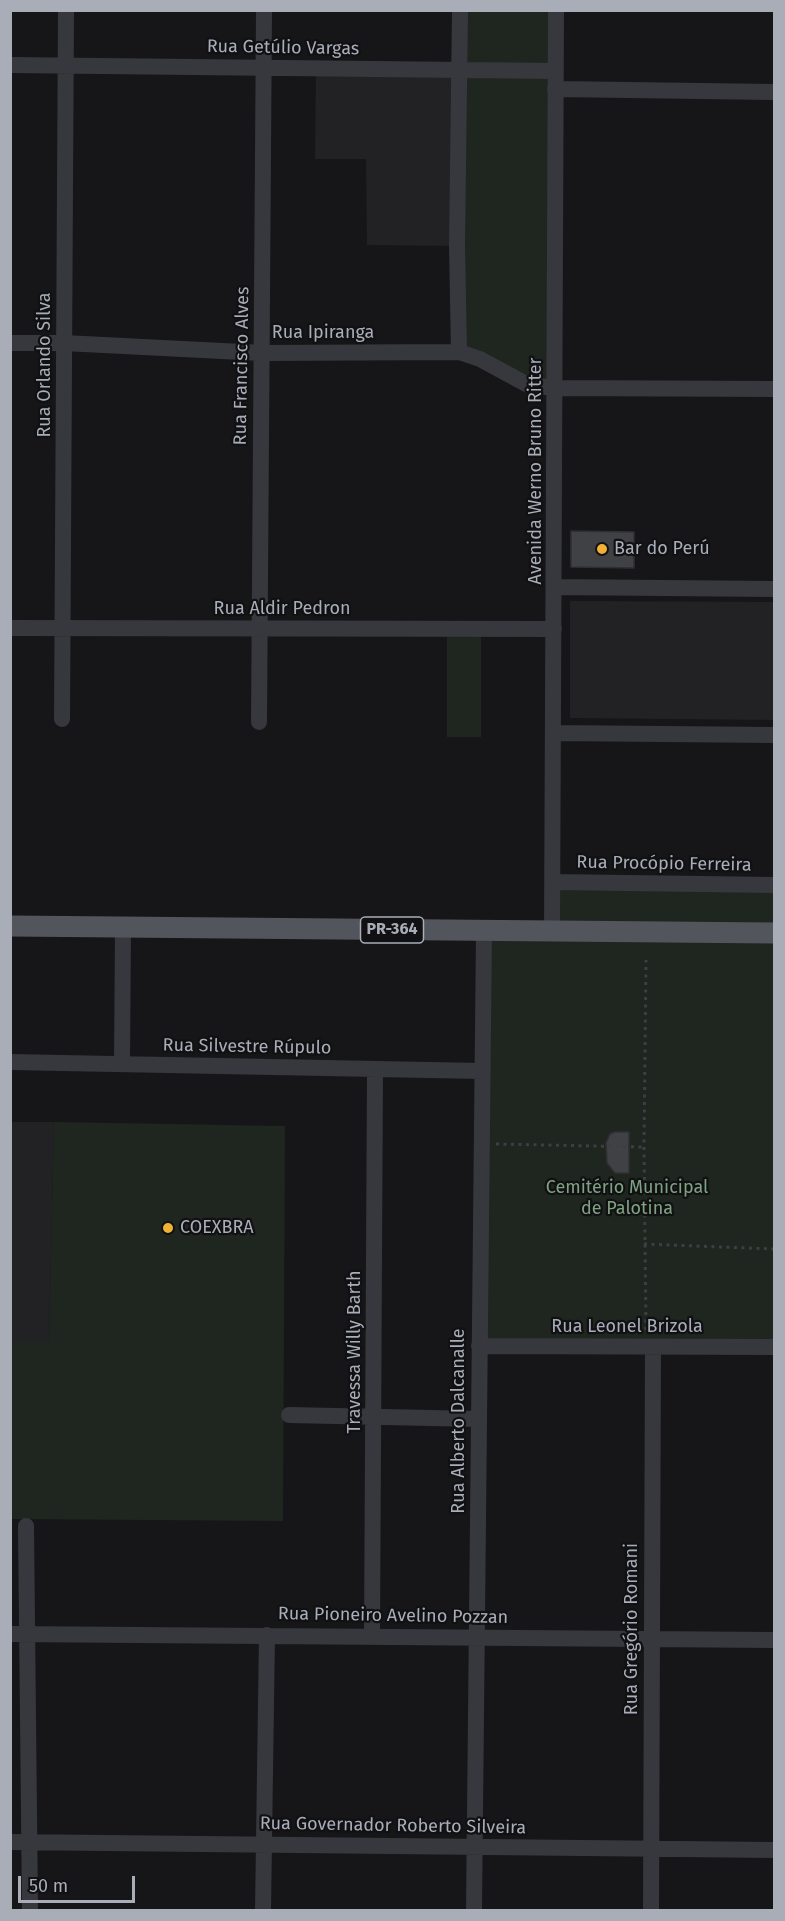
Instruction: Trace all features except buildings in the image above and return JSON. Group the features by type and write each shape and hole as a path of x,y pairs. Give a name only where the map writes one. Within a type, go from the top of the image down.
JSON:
{"main road":[{"name":"PR-364","path":"10,926 774,933"}],"street":[{"name":"Rua Orlando Silva","path":"62,719 66,10"},
{"name":"Rua Francisco Alves","path":"259,722 264,10"},
{"path":"459,352 457,246 460,10"},
{"name":"Avenida Werno Bruno Ritter","path":"552,932 556,10"},
{"name":"Rua Getúlio Vargas","path":"10,65 556,71"},
{"path":"555,89 774,92"},
{"name":"Rua Ipiranga","path":"10,343 64,343 262,353 459,352 480,359 528,385 556,388 774,390"},
{"path":"554,587 774,588"},
{"name":"Rua Aldir Pedron","path":"10,628 554,629"},
{"path":"554,733 774,735"},
{"name":"Rua Procópio Ferreira","path":"553,882 774,885"},
{"path":"122,1064 123,927"},
{"name":"Rua Alberto Dalcanalle","path":"474,1911 484,931"},
{"name":"Rua Silvestre Rúpulo","path":"10,1062 482,1071"},
{"name":"Travessa Willy Barth","path":"372,1636 375,1069"},
{"name":"Rua Leonel Brizola","path":"479,1346 774,1347"},
{"name":"Rua Gregório Romani","path":"651,1911 653,1347"},
{"path":"289,1415 478,1419"},
{"path":"26,1526 30,1911"},
{"name":"Rua Pioneiro Avelino Pozzan","path":"10,1634 774,1640"},
{"path":"263,1911 267,1635"},
{"name":"Rua Governador Roberto Silveira","path":"10,1842 774,1850"}],"path":[{"path":"646,960 644,1147 646,1330"},
{"path":"481,1143 644,1147"},
{"path":"644,1244 774,1249"}],"shaded area":[{"path":"316,68 458,70 457,246 367,245 366,159 315,159"},
{"path":"570,601 774,602 774,720 570,718"},
{"path":"11,1122 54,1122 49,1342 11,1342"}],"green space":[{"path":"460,11 556,11 556,388 459,352"},
{"path":"447,629 481,629 481,737 447,737"},
{"name":"Cemitério Municipal de Palotina","path":"553,882 774,885 774,1347 479,1346 484,931 552,932"},
{"name":"COEXBRA","path":"54,1122 285,1126 283,1521 11,1519 11,1342 49,1342"}],"place":[{"name":"Bar do Perú","path":"602,549"},
{"name":"COEXBRA","path":"168,1228"}]}
